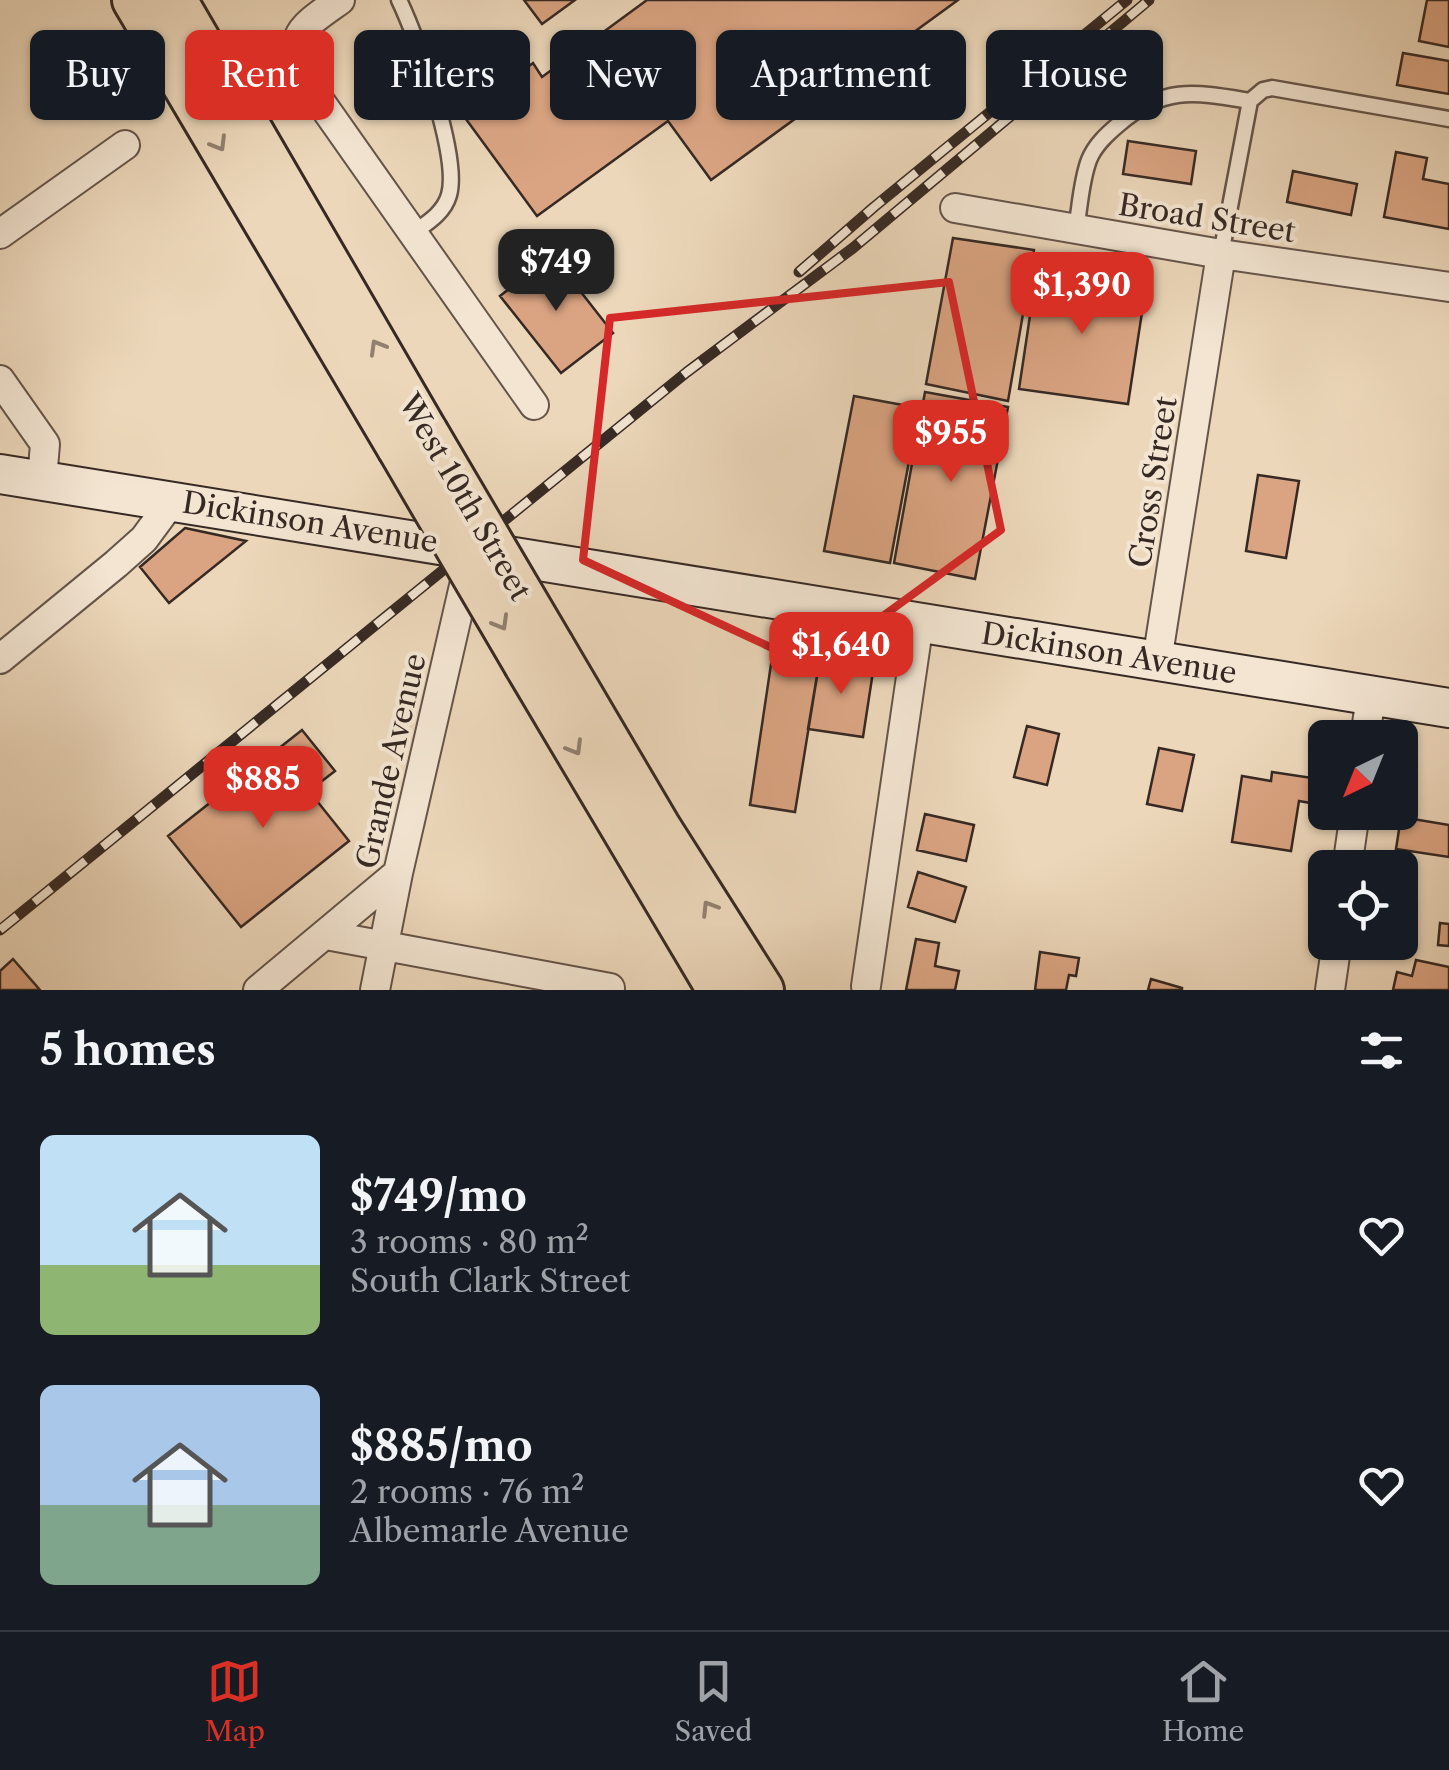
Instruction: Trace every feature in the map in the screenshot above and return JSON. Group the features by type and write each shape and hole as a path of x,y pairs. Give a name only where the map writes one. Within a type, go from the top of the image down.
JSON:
{"main road":[{"name":"West 10th Street","path":"134,0 413,440"},
{"name":"West 10th Street","path":"175,0 413,440 539,656 719,990"},
{"name":"Dickinson Avenue","path":"0,474 1449,708"},
{"name":"West 10th Street","path":"539,656 658,826 762,990"}],"street":[{"path":"340,0 304,27 294,47 299,65 310,87 534,405"},
{"path":"0,234 125,145"},
{"name":"Broad Street","path":"955,208 1221,254 1449,287"},
{"name":"Cross Street","path":"1158,661 1221,254"},
{"path":"0,380 44,444 42,480"},
{"path":"0,658 130,552 172,501"},
{"name":"Grande Avenue","path":"376,990 398,873 472,548"},
{"path":"866,986 919,622"},
{"path":"1368,720 1371,696"},
{"path":"258,990 398,873"},
{"path":"326,935 610,988"},
{"path":"1330,990 1334,960"}],"lane":[{"path":"398,0 410,23 436,102 452,178 443,208 412,233"},
{"path":"1221,254 1250,101 1263,90 1272,88 1449,118"},
{"path":"1076,229 1094,150 1139,107 1172,94 1196,92 1250,101"}],"highlighted area":[{"path":"949,282 1001,530 813,667 583,560 610,318"}],"building":[{"path":"524,0 575,0 542,24"},
{"path":"647,0 958,0 917,30 716,30 716,120 793,120 711,180 668,121 537,216 467,120 530,120 533,63 542,77 550,71 550,120 696,120 696,30 606,30"},
{"path":"1427,0 1449,0 1449,47 1419,41"},
{"path":"1403,53 1449,61 1449,94 1397,85"},
{"path":"1128,141 1196,151 1191,184 1123,174"},
{"path":"1396,152 1427,158 1423,179 1449,184 1449,229 1384,217"},
{"path":"1293,171 1357,184 1351,215 1287,202"},
{"path":"953,238 1034,250 1008,401 926,384"},
{"path":"552,255 613,333 561,373 500,296"},
{"path":"1037,269 1146,286 1128,404 1019,389"},
{"path":"925,392 1008,407 975,579 894,563"},
{"path":"854,396 919,408 890,563 824,551"},
{"path":"1258,475 1299,481 1286,558 1246,551"},
{"path":"185,528 246,541 169,603 140,567"},
{"path":"773,651 820,658 795,812 750,805"},
{"path":"820,658 874,665 863,737 808,729"},
{"path":"1027,726 1059,734 1047,785 1014,777"},
{"path":"302,730 335,771 309,791 349,841 241,927 168,836"},
{"path":"1159,748 1194,755 1182,811 1147,804"},
{"path":"1272,772 1308,777 1308,803 1299,801 1291,851 1232,842 1242,776 1271,781"},
{"path":"925,814 974,825 966,861 917,850"},
{"path":"1418,820 1449,825 1449,857 1396,849 1399,830 1418,830"},
{"path":"918,872 966,887 955,922 908,907"},
{"path":"1440,923 1449,924 1449,946 1438,945"},
{"path":"916,939 939,943 935,966 959,971 955,990 906,990"},
{"path":"1040,952 1079,958 1076,976 1069,975 1066,990 1035,990"},
{"path":"13,959 40,990 0,990 0,971"},
{"path":"1416,960 1449,967 1449,990 1393,990 1397,972 1412,976"},
{"path":"1151,979 1182,988 1182,990 1148,990"}],"railway":[{"path":"799,272 1127,0"},
{"path":"0,930 687,372 853,248 1149,0"}]}
